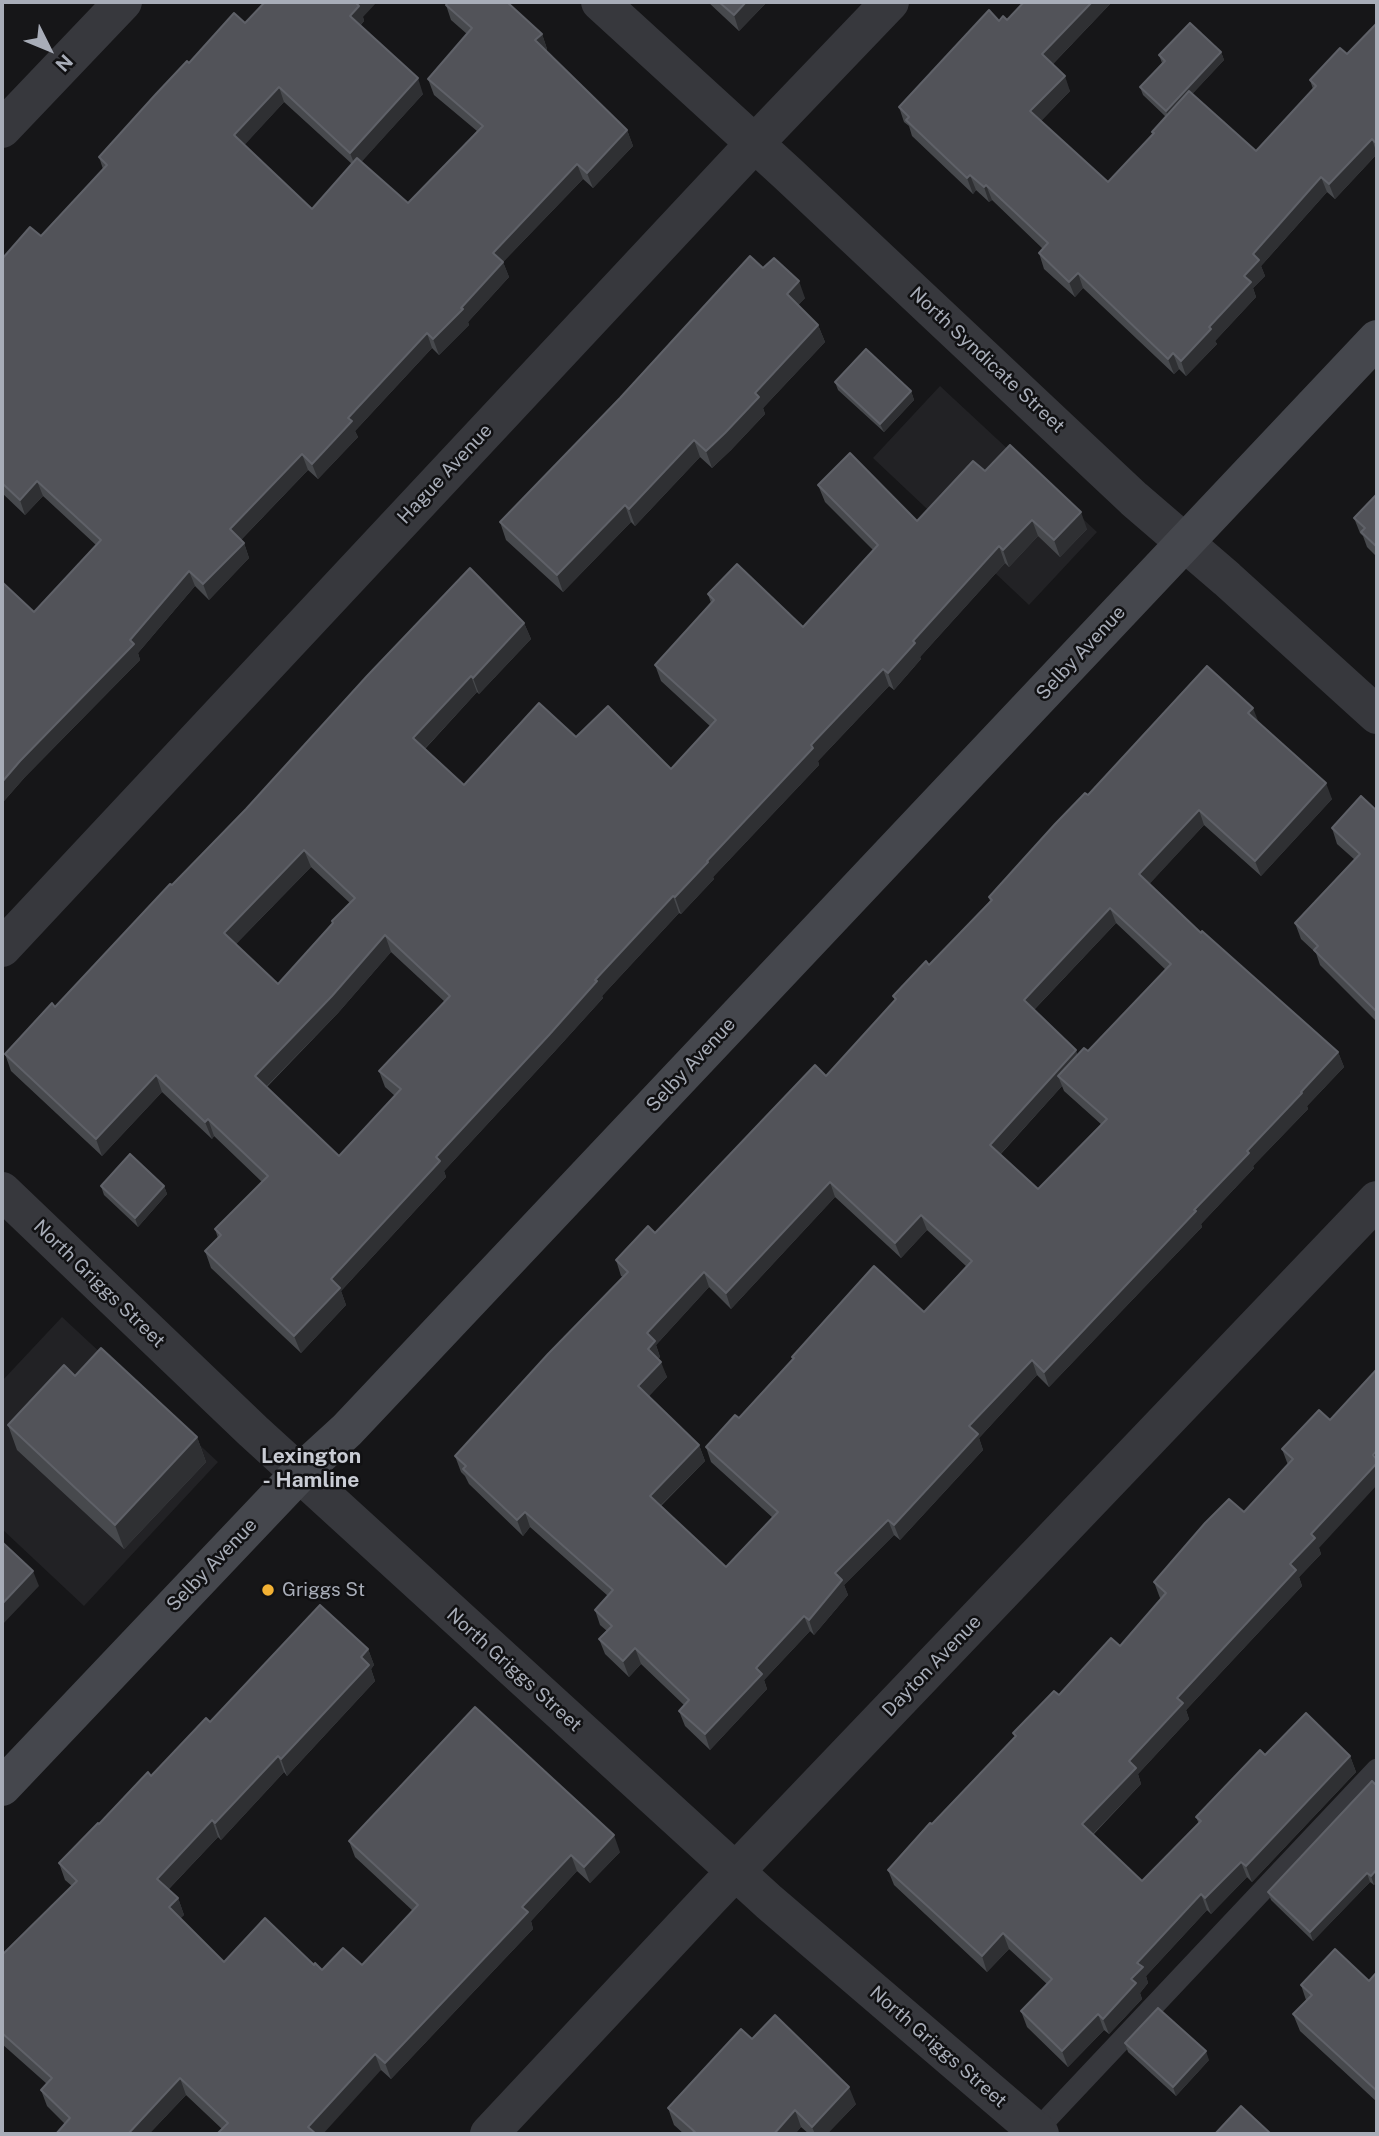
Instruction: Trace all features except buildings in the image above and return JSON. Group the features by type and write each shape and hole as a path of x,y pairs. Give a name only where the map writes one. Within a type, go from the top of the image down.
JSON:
{"street":[{"path":"2,129 123,2"},
{"name":"North Syndicate Street","path":"600,2 1134,499 1377,715"},
{"name":"Hague Avenue","path":"2,948 754,143 890,2"},
{"name":"Selby Avenue","path":"2,1787 300,1473 346,1430 1377,339"},
{"name":"North Griggs Street","path":"2,1191 253,1431 736,1871 1036,2133"},
{"name":"Dayton Avenue","path":"489,2134 736,1871 1377,1200"}],"lane":[{"path":"1036,2133 1377,1769"}],"shaded area":[{"path":"940,386 1097,532 1029,605 873,458"},
{"path":"62,1317 218,1462 84,1606 2,1529 2,1381"}],"place":[{"name":"Griggs St","path":"268,1590"}],"district":[{"name":"Lexington - Hamline","path":"311,1469"}]}
